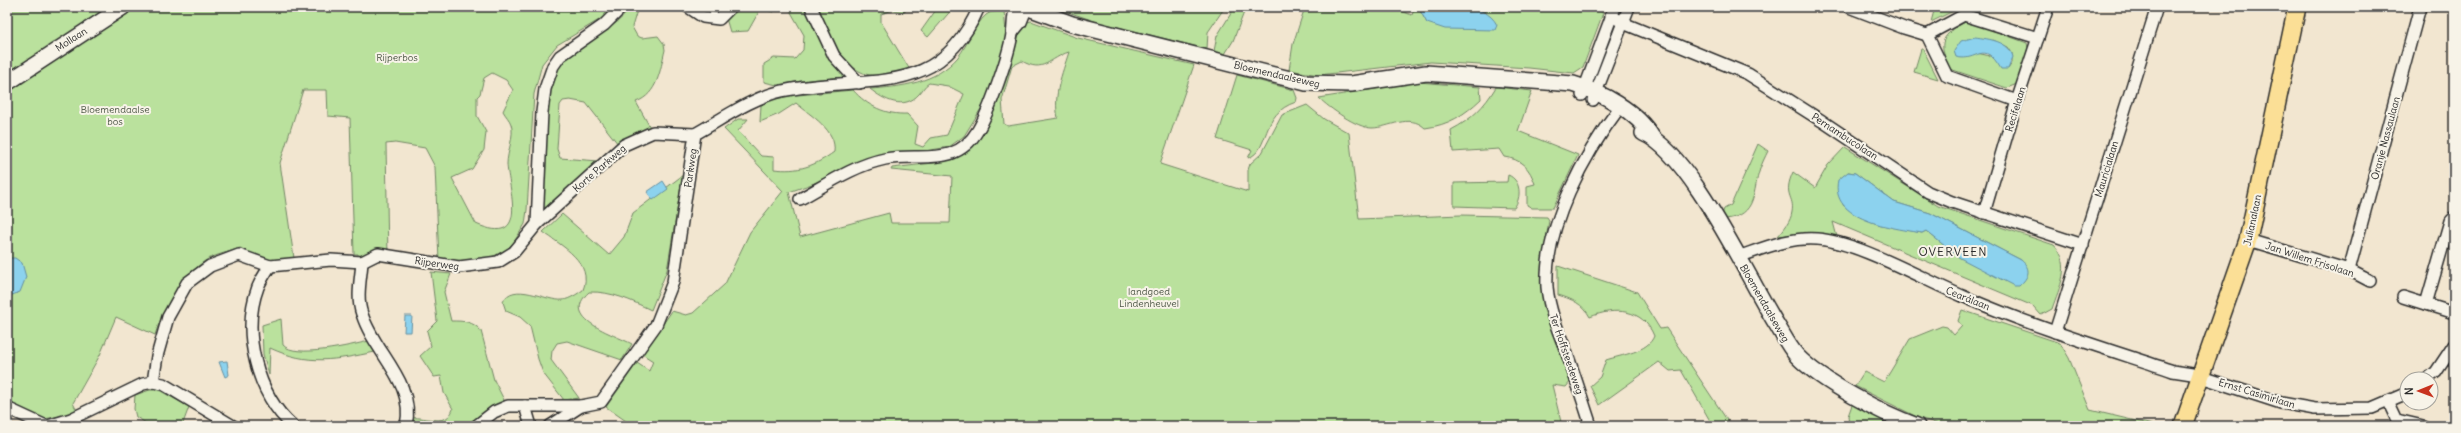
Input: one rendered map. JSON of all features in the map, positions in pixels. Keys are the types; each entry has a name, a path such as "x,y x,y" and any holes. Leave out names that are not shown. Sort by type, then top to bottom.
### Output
{"main road":[{"name":"Julianalaan","path":"2183,426 2248,240 2297,7"}],"street":[{"name":"Mollaan","path":"7,83 14,73 122,7"},
{"path":"537,224 542,112 545,89 552,66 560,56 604,25 622,7"},
{"path":"688,7 703,17 719,19 731,7"},
{"path":"811,7 834,56 859,83"},
{"name":"Parkweg","path":"550,426 581,406 601,402 656,325 673,282 695,134 756,101 780,91 807,86 859,83 906,77 937,63 963,38 979,7"},
{"name":"Bloemendaalseweg","path":"800,198 858,168 885,159 952,155 960,149 978,131 987,109 1012,33 1012,19 1016,7"},
{"name":"Bloemendaalseweg","path":"1012,33 1021,22 1026,7 1086,28 1306,83 1326,85 1351,84 1426,73 1558,84 1589,94 1646,127 1652,137 1678,162 1690,177 1773,318 1801,359 1826,380 1902,420 1917,426"},
{"path":"1589,94 1623,23 1629,7"},
{"path":"1849,7 1927,35 1964,15 2038,38"},
{"name":"Recifelaan","path":"1984,213 2017,100 2048,7"},
{"name":"Mauricialaan","path":"2055,332 2157,7"},
{"name":"Oranje Nassaulaan","path":"2349,270 2420,7"},
{"path":"1589,94 1613,11"},
{"name":"Pernambucolaan","path":"1613,11 1623,23 1748,74 1822,121 1928,192 1984,213 2083,244"},
{"path":"1927,35 1947,76 2017,100"},
{"name":"Ter Hoffsteedeweg","path":"1591,426 1553,315 1547,287 1549,258 1560,216 1583,162 1617,110"},
{"name":"Korte Parkweg","path":"537,224 624,145 653,132 695,134"},
{"path":"2426,304 2450,221 2454,217"},
{"name":"Rijperweg","path":"153,382 157,356 168,317 187,283 210,266 239,255 270,266 331,260 362,262 378,254 459,267 498,262 514,252 537,224"},
{"name":"Cearálaan","path":"1738,257 1783,241 1817,239 1842,244 1967,298 2055,332 2173,371 2200,376"},
{"name":"Jan Willem Frisolaan","path":"2248,240 2349,270 2370,281"},
{"path":"362,262 359,295 361,313 368,330 403,386 409,415 406,426"},
{"path":"270,266 258,287 253,309 251,331 254,352 265,389 283,418 293,426"},
{"path":"2403,297 2454,313"},
{"path":"2437,371 2454,345"},
{"name":"Ernst Casimirlaan","path":"2200,376 2281,403 2315,409 2372,408 2399,396"},
{"path":"7,408 47,426 71,419 143,384 153,382 163,384 233,426"},
{"path":"2388,401 2398,420 2423,426"},
{"path":"476,426 494,412 508,406 581,406"},
{"path":"525,406 531,426"}],"green space":[{"name":"Bloemendaalse bos","path":"7,7 615,7 604,17 557,45 542,64 534,94 525,224 514,242 507,249 494,256 478,260 439,261 435,167 425,148 395,143 386,144 388,258 358,256 358,254 354,254 350,118 328,116 327,90 303,90 280,163 294,258 273,263 240,248 208,259 191,273 176,292 163,314 155,335 116,317 100,355 73,403 77,411 67,415 38,420 7,405","holes":["492,73 506,80 513,90 503,111 512,128 507,164 512,200 512,212 510,222 504,228 493,229 476,224 452,178 472,169 484,150 486,132 477,116 477,97 480,94 484,78"]},
{"path":"631,7 638,7 632,27 637,36 642,38 658,36 664,44 665,50 654,87 643,98 636,102 651,129 618,144 586,103 570,100 563,101 560,105 557,149 560,158 599,161 540,215 544,131 551,85 557,68 565,56 609,28"},
{"path":"730,7 774,7 773,12 761,8 748,31 730,32 725,15"},
{"path":"788,7 808,7 848,77 808,80 777,85 764,82 764,64 774,58 795,59 803,50 804,35"},
{"path":"818,7 905,7 905,12 893,10 881,14 881,22 910,70 883,76 870,75 858,71 840,54"},
{"path":"938,7 954,7 928,37 921,31"},
{"path":"1054,7 1225,7 1208,32 1207,49 1097,22"},
{"path":"1235,7 1246,7 1233,41 1225,54 1214,51 1217,36"},
{"path":"1305,7 1390,7 1412,15 1415,7 1418,7 1427,23 1486,12 1474,7 1592,7 1603,13 1583,67 1574,73 1529,68 1431,62 1319,75 1289,70 1293,44"},
{"path":"1935,7 1961,7 1931,22"},
{"name":"landgoed Lindenheuvel","path":"1004,11 1007,44 987,99 964,136 949,147 889,157 789,192 800,237 889,213 891,223 950,223 952,176 891,170 892,168 933,163 961,155 1014,41 1024,23 1031,21 1078,38 1194,65 1160,164 1248,192 1248,170 1250,164 1262,153 1282,115 1307,105 1324,119 1349,133 1359,219 1461,215 1547,217 1549,220 1543,279 1545,302 1549,323 1571,381 1566,387 1552,385 1562,426 624,426 626,421 606,407 637,363 649,371 653,361 642,354 672,311 686,315 693,313 725,284 750,232 783,191 724,129 738,119 748,119 738,131 761,156 774,157 774,169 791,170 806,167 820,161 834,152 834,144 827,130 822,124 796,103 779,114 760,122 761,105 776,97 853,90 864,101 877,108 892,113 907,114 918,126 915,144 923,147 931,138 947,135 964,94 948,86 929,83 913,99 901,103 881,97 870,89 906,85 929,78 939,73 958,57 978,24 991,12","holes":["1069,52 1057,93 1058,118 1008,126 1004,124 1002,100 1012,66 1022,61 1036,66 1046,64"]},
{"path":"1967,21 2027,43 2028,48 2017,84 2007,88 1950,69 1944,52 1944,40 1947,35","holes":["1993,40 2008,47 2012,53 2012,63 2008,69 1994,57 1977,53"]},
{"path":"1921,49 1923,49 1938,79 1914,72"},
{"path":"1237,75 1294,90 1297,98 1296,102 1284,108 1276,115 1260,148 1255,154 1248,158 1252,150 1217,139"},
{"path":"1418,82 1480,87 1481,99 1456,118 1434,127 1425,128 1419,124 1406,121 1372,128 1359,125 1351,121 1329,107 1319,98"},
{"path":"1496,87 1532,91 1518,131 1578,155 1553,208 1532,208 1527,205 1527,186 1535,184 1533,178 1524,165 1510,158 1504,157 1499,149 1453,152 1451,130 1477,112 1487,101"},
{"path":"1758,144 1768,151 1760,169 1752,201 1744,213 1736,217 1726,219 1722,214 1724,209 1731,205"},
{"path":"1845,147 1938,206 2054,245 2060,253 2064,268 2061,284 2052,309 2041,315 2033,306 1833,222 1837,237 1810,233 1778,236 1787,225 1791,215 1792,202 1789,186 1793,172 1815,188 1828,165","holes":["1848,172 1855,173 1894,202 1930,213 2021,260 1960,258 1926,231 1922,233 1877,224 1854,214 1843,205"]},
{"path":"683,175 667,270 651,310 629,300 613,295 589,292 581,302 581,310 585,318 592,324 632,344 622,360 567,341 557,343 552,351 551,360 579,398 564,400 543,373 530,326 520,317 506,311 503,302 508,296 514,293 522,292 556,300 563,300 583,290 585,280 584,272 580,263 567,249 543,232 562,214 609,255 624,237 633,213"},
{"path":"1508,175 1516,181 1519,189 1517,204 1514,208 1454,206 1454,183 1507,182"},
{"path":"1558,266 1637,292 1660,329 1666,328 1731,426 1713,426 1681,370 1670,371 1659,362 1599,405 1590,386 1600,377 1606,360 1633,352 1646,346 1654,336 1643,320 1635,315 1618,311 1590,317 1580,305 1568,298 1558,295"},
{"path":"431,272 451,274 444,292 451,321 471,323 481,331 494,380 505,402 497,404 469,426 411,426 412,418 441,420 450,415 453,409 444,393 441,376 434,377 420,356 431,346 427,331 437,321"},
{"path":"1962,310 2060,343 2069,358 2090,410 2157,426 1945,426 1919,418 1855,386 1864,372 1884,382 1910,339 1942,326 1947,327 1954,335 1962,326 1958,321"},
{"path":"281,319 283,345 289,349 299,351 324,350 369,341 375,352 322,360 284,354 270,348 269,375 263,354 262,325"},
{"path":"150,390 159,390 189,407 182,426 151,426 136,417 134,409 135,395"},
{"path":"1853,402 1896,426 1849,426 1848,416"}],"water":[{"path":"1450,6 1473,8 1491,17 1497,25 1495,30 1445,29 1427,23 1418,7"},
{"path":"1975,37 1998,42 2007,47 2013,57 2008,69 2001,69 1995,60 1985,53 1964,58 1956,57 1954,51 1961,41"},
{"path":"1848,172 1855,173 1894,202 1930,213 2021,260 2027,267 2027,276 2019,286 2014,286 1960,258 1926,231 1922,233 1881,225 1866,220 1853,213 1843,205 1838,194 1838,180"},
{"path":"663,181 668,189 653,200 647,192"},
{"path":"7,258 15,258 22,263 26,277 20,292 7,297"},
{"path":"405,316 412,316 411,332 404,332"},
{"path":"227,361 229,375 225,377 219,362"}],"district":[{"name":"OVERVEEN","path":"1953,252"}],"park label":[{"name":"Rijperbos","path":"397,57"}]}
